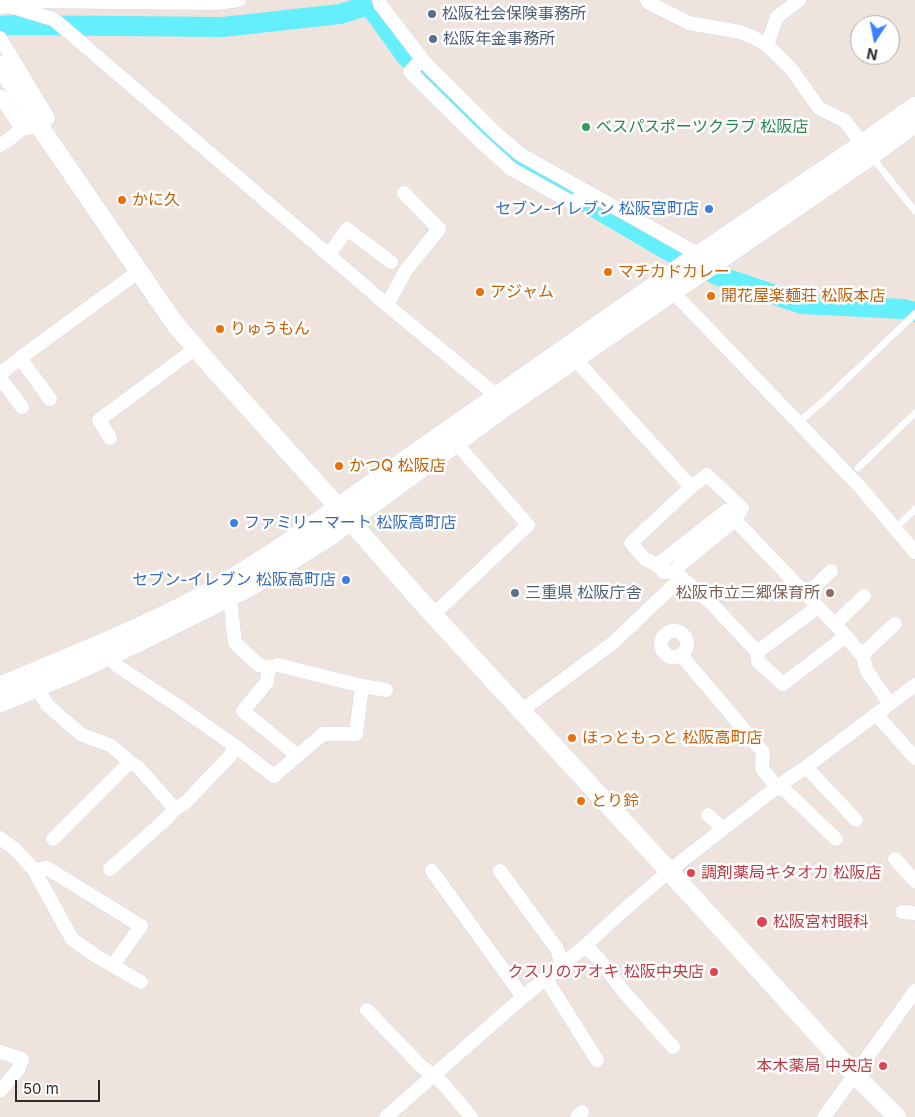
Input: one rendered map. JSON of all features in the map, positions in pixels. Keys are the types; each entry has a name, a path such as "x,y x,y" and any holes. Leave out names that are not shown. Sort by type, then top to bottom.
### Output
{"street":[{"path":"5,7 29,1 218,3 239,0"},
{"path":"379,0 380,4 422,60 454,94 520,154 584,191 699,264"},
{"path":"647,0 649,3 689,23 740,32 768,45 792,70 819,108 844,122 866,150"},
{"path":"768,45 777,17 799,0"},
{"path":"5,7 53,20 62,26 387,305 497,396"},
{"path":"0,38 48,118 0,145"},
{"path":"422,60 410,72 511,168 574,204 584,191"},
{"path":"0,65 31,128 175,324 433,615 670,871 854,1074 896,1117"},
{"path":"444,106 454,94"},
{"path":"0,96 18,123 31,128"},
{"path":"866,150 915,106"},
{"path":"0,686 165,614 206,593 294,539 344,513 497,396 699,264 866,150 915,123"},
{"path":"485,144 494,132"},
{"path":"533,180 541,166"},
{"path":"387,305 406,270 439,229 404,193"},
{"path":"329,255 347,229 391,262"},
{"path":"0,703 112,655 250,587 332,535 344,513 367,508 501,410 673,292 699,264"},
{"path":"0,374 138,272"},
{"path":"673,292 860,487 915,552"},
{"path":"110,438 99,420 196,348"},
{"path":"20,358 50,399"},
{"path":"575,359 691,487"},
{"path":"0,378 22,407"},
{"path":"433,615 528,525 456,443"},
{"path":"522,711 614,642 678,575 681,564 735,520 742,508 707,475 691,487 631,543 645,559 657,565 664,572 678,575 713,605 757,652 758,661 783,684 846,636"},
{"path":"657,565 726,511 836,624 863,657 867,671 890,704"},
{"path":"807,594 831,571"},
{"path":"836,624 864,596"},
{"path":"230,597 235,643 259,665 269,668 278,664 362,686 386,690"},
{"path":"757,652 818,607"},
{"path":"863,657 868,649 895,624"},
{"path":"112,655 116,665 235,746 274,776 324,734 356,734 362,686"},
{"path":"681,656 763,752 762,769 777,787 787,792 836,839"},
{"path":"269,668 267,682 243,711 298,756"},
{"path":"386,1117 670,871 777,787 915,685"},
{"path":"37,688 47,705 82,735 110,744 139,768 175,809"},
{"path":"876,714 915,758"},
{"path":"110,869 175,809 185,803 224,763 235,746"},
{"path":"53,838 130,762"},
{"path":"806,767 856,820"},
{"path":"708,815 723,829"},
{"path":"0,838 16,850 34,870 72,939 96,956 141,982"},
{"path":"895,859 915,881"},
{"path":"34,870 47,868 141,926 116,961"},
{"path":"432,871 523,998"},
{"path":"500,871 557,949 562,965"},
{"path":"585,946 598,958 624,992 672,1047"},
{"path":"546,979 597,1060"},
{"path":"824,1117 915,991"},
{"path":"367,1010 422,1067 446,1086 471,1117"},
{"path":"0,1052 22,1059 18,1070 0,1091"}],"lane":[{"path":"866,150 915,211"},
{"path":"798,423 913,316"},
{"path":"858,468 915,413"},
{"path":"902,522 915,509"}],"waterway":[{"path":"364,0 405,55 471,124 516,161 665,249 719,276 802,304 903,309 915,312"},
{"path":"0,26 223,27 340,14 369,5"}],"place":[{"name":"松阪社会保険事務所","path":"432,14"},
{"name":"松阪年金事務所","path":"433,39"},
{"name":"ベスパスポーツクラブ 松阪店","path":"586,127"},
{"name":"かに久","path":"122,200"},
{"name":"セブン-イレブン 松阪宮町店","path":"709,209"},
{"name":"マチカドカレー","path":"608,272"},
{"name":"アジャム","path":"480,292"},
{"name":"開花屋楽麺荘 松阪本店","path":"711,296"},
{"name":"りゅうもん","path":"220,329"},
{"name":"かつQ 松阪店","path":"339,466"},
{"name":"ファミリーマート 松阪高町店","path":"234,523"},
{"name":"セブン-イレブン 松阪高町店","path":"346,580"},
{"name":"三重県 松阪庁舎","path":"515,593"},
{"name":"松阪市立三郷保育所","path":"830,593"},
{"name":"ほっともっと 松阪高町店","path":"572,738"},
{"name":"とり鈴","path":"581,801"},
{"name":"調剤薬局キタオカ 松阪店","path":"691,873"},
{"name":"松阪宮村眼科","path":"762,922"},
{"name":"クスリのアオキ 松阪中央店","path":"714,972"},
{"name":"本木薬局 中央店","path":"883,1066"}]}
